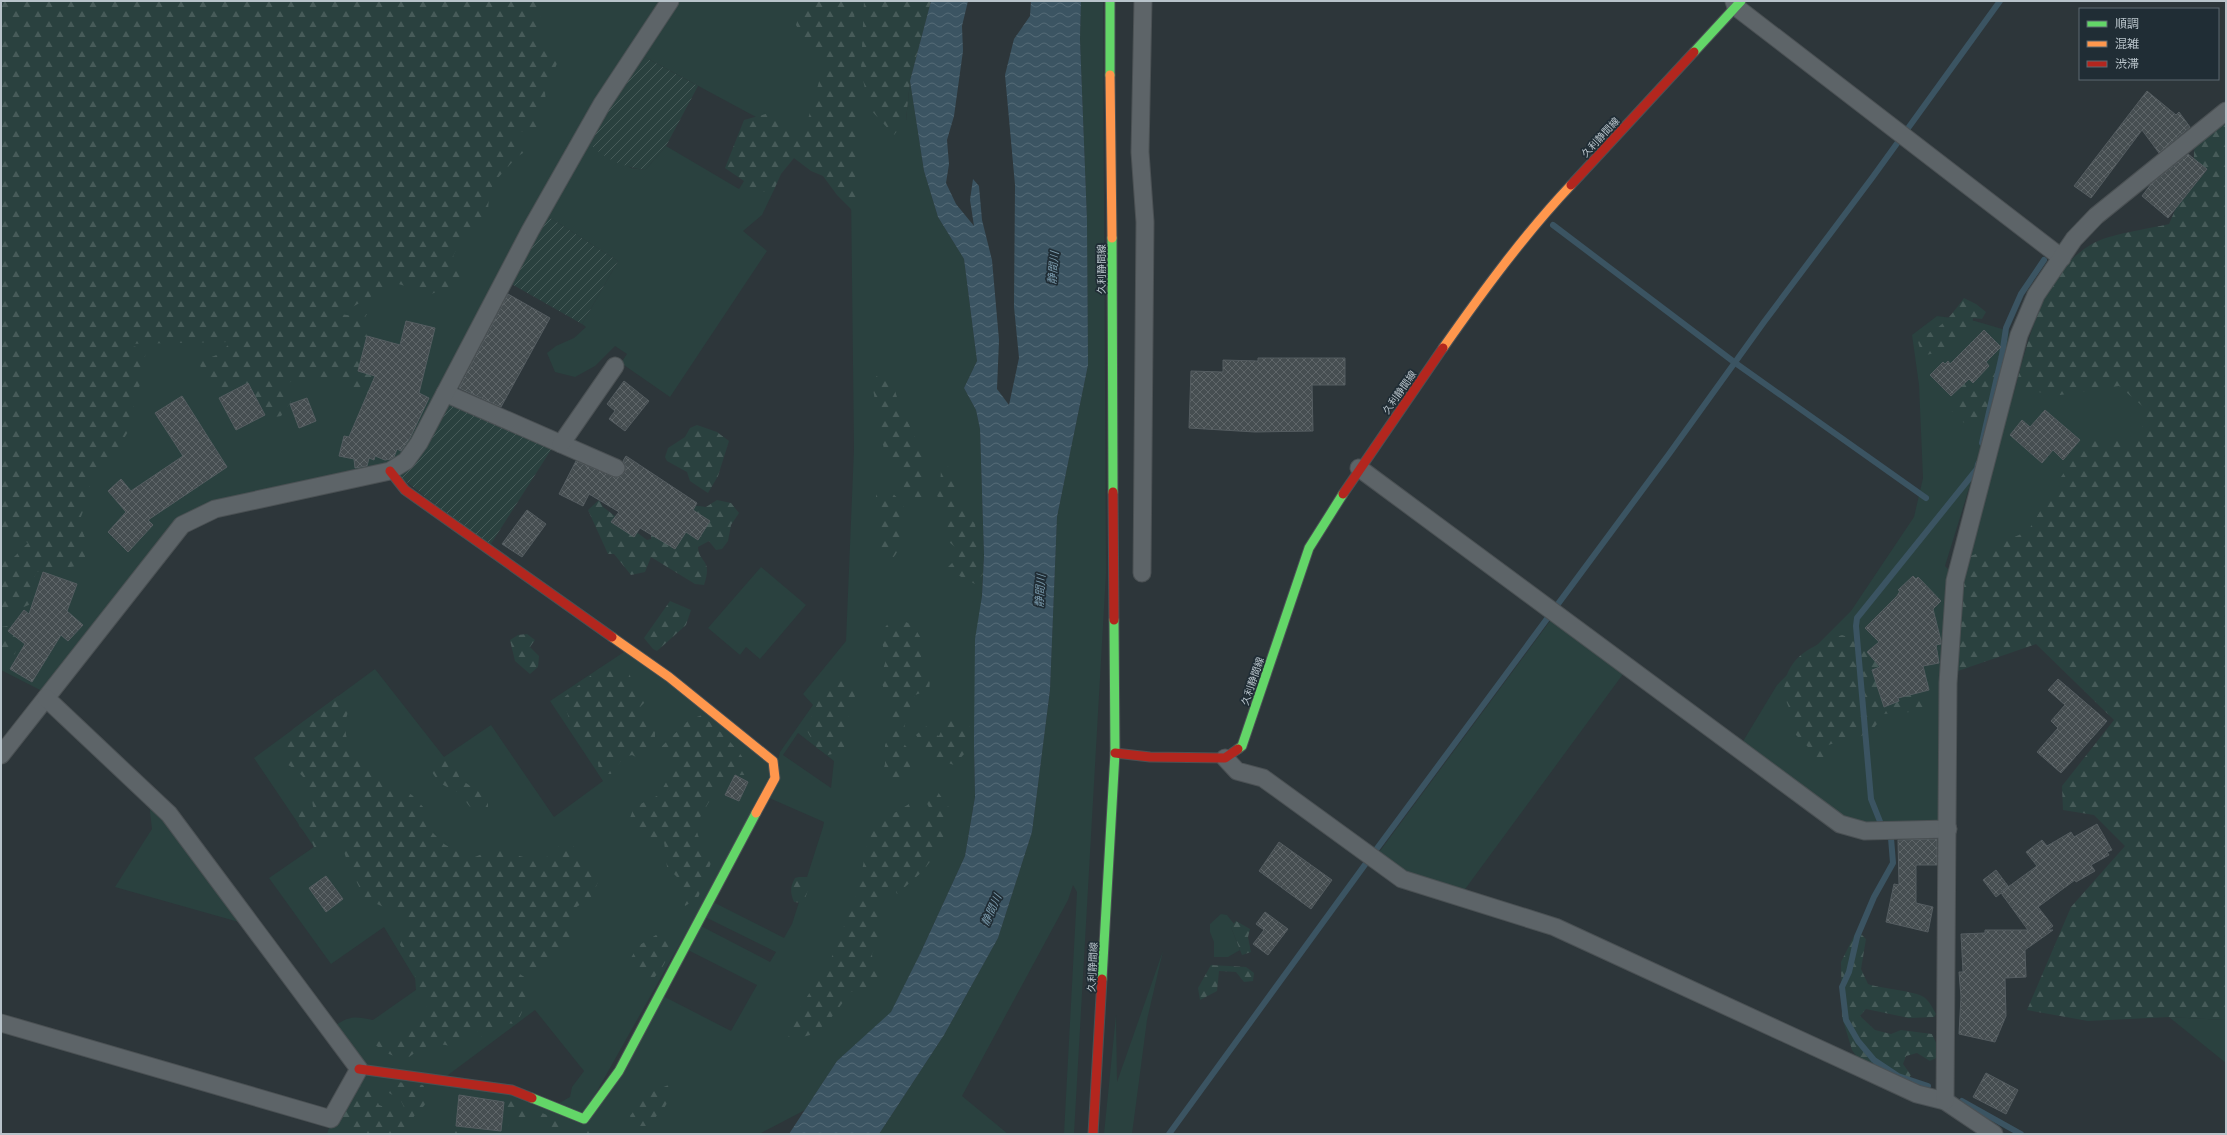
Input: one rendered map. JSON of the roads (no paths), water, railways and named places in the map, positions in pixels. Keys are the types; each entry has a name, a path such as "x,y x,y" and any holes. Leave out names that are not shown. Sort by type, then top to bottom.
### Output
{"main road":[{"name":"久利静間線","path":"1093,1134 1115,753 1110,1"},
{"name":"久利静間線","path":"1225,758 1242,746 1309,548 1359,468 1472,306 1552,204 1737,3"},
{"path":"359,1069 512,1090 584,1119 620,1071 775,778 773,761 674,681 405,490 390,471"},
{"path":"1115,753 1150,757 1225,758"}],"street":[{"path":"1,755 182,525 215,509 390,471 406,461 419,443 530,231 602,104 670,1"},
{"path":"1142,573 1145,237 1140,152 1143,1"},
{"path":"1737,3 1902,136 2062,258"},
{"path":"1945,1101 1948,683 1955,580 2019,335 2036,295 2074,238 2096,216 2226,111"},
{"path":"561,444 615,366"},
{"path":"445,394 616,468"},
{"path":"1359,468 1840,824 1865,831 1948,829"},
{"path":"1,1023 331,1119 359,1069 169,814 46,698"},
{"path":"1225,758 1237,771 1263,778 1402,879 1555,927 1917,1094 1945,1101 1994,1134"}],"water":[{"name":"静間川","path":"931,1 968,1 962,26 963,51 954,116 947,140 949,164 946,183 956,204 974,226 970,200 973,179 979,186 982,220 992,260 999,340 997,389 1009,405 1019,358 1014,307 1015,185 1005,75 1014,39 1030,16 1031,1 1081,1 1080,39 1087,220 1088,365 1057,517 1050,690 1032,832 998,938 944,1035 879,1134 789,1134 837,1061 891,1012 920,954 965,856 975,797 975,639 982,596 984,555 980,429 976,410 964,388 977,361 964,259 938,217 924,171 910,81"}],"waterway":[{"path":"1169,1134 1364,866 1669,454 1764,322 1872,178 2000,1"},
{"path":"1553,225 1734,362 1926,498"},
{"path":"1982,443 2002,355 2006,328 2021,294 2044,260"},
{"path":"1881,824 1871,799 1856,626 1857,618 1977,469 1978,464"},
{"path":"1891,838 1893,863 1874,897 1857,937 1849,972 1842,987 1846,1020 1858,1041 1874,1060 1898,1076 1928,1086"},
{"path":"1962,1101 2021,1134"}]}
